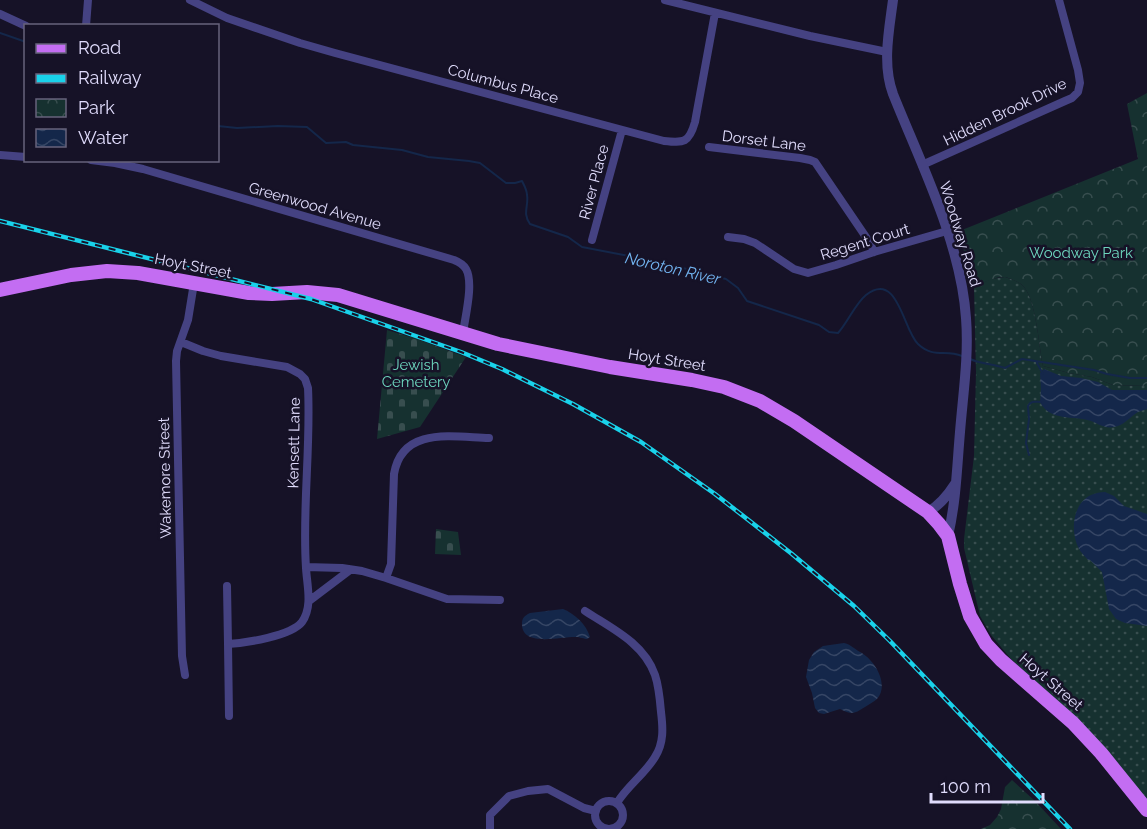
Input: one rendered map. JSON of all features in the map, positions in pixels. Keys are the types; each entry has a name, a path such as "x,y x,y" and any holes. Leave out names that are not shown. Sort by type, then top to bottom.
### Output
{"main road":[{"name":"Hoyt Street","path":"0,290 101,271 138,273 260,294 307,292 338,295 498,344 622,370 704,382 732,389 777,411 928,512 948,536 968,611 986,644 1084,734 1147,810"}],"street":[{"path":"86,24 88,0"},
{"name":"Columbus Place","path":"190,0 227,18 300,43 664,141 680,142 690,137 695,122 715,14"},
{"path":"665,0 715,14 887,52"},
{"name":"Woodway Road","path":"893,0 887,52 891,89 947,231 965,306 967,353 953,515 948,536"},
{"name":"Hidden Brook Drive","path":"922,165 1072,98 1078,92 1080,83 1078,70 1059,0"},
{"path":"0,14 24,25"},
{"name":"River Place","path":"592,240 622,130"},
{"name":"Dorset Lane","path":"709,147 800,158 815,162 874,252"},
{"path":"0,155 24,156"},
{"name":"Greenwood Avenue","path":"107,162 143,169 458,262 465,267 469,279 463,333"},
{"name":"Regent Court","path":"728,237 755,243 794,269 808,273 947,231"},
{"name":"Wakemore Street","path":"185,675 182,656 176,371 177,351 188,320 194,283"},
{"name":"Kensett Lane","path":"181,342 221,356 287,367 305,380 308,388 306,567 309,601"},
{"path":"387,578 392,564 394,474 402,454 413,443 429,438 489,438"},
{"path":"928,512 936,508 955,483"},
{"path":"306,567 350,570 387,578 447,599 500,600"},
{"path":"228,644 283,634 294,629 304,618 309,601 350,570"},
{"path":"227,586 229,716"},
{"path":"585,611 640,649 655,675 659,694 662,735 659,749 650,765 617,803"},
{"path":"490,829 490,815 508,796 528,791 548,789 585,808 596,811"},
{"path":"604,802 617,803 622,810 623,818 617,826 608,829 597,821 596,811 604,802"}],"green space":[{"name":"Woodway Park","path":"1147,93 1147,386 1113,385 1092,377 1043,366 1034,311 1027,291 1021,284 1005,277 974,287 969,264 957,232 1138,159 1127,104"},
{"path":"1005,277 1022,285 1031,300 1043,366 1092,377 1113,385 1147,386 1147,800 1086,728 1011,659 991,635 980,616 964,548 974,456 976,372 974,287 991,279"},
{"name":"Jewish Cemetery","path":"387,330 466,357 420,427 377,439"},
{"path":"436,529 458,532 461,555 435,554"},
{"path":"1012,780 1061,829 981,829 990,825 997,817 1001,809 1005,787"}],"water":[{"path":"1044,369 1061,376 1098,382 1112,390 1147,390 1147,409 1138,412 1120,425 1111,427 1050,413 1040,402 1040,373"},
{"path":"1105,492 1114,496 1124,506 1147,514 1147,626 1125,623 1116,619 1109,609 1102,572 1088,560 1076,542 1074,519 1080,505 1091,495"},
{"path":"563,609 580,620 590,637 587,639 577,637 544,639 528,636 524,631 522,620 528,614"},
{"path":"844,643 865,655 875,666 881,679 881,693 876,700 855,712 850,713 840,709 824,714 819,713 815,708 806,677 809,660 814,652 823,646"}],"waterway":[{"name":"Noroton River","path":"0,33 24,41"},
{"name":"Noroton River","path":"219,126 307,127 326,143 346,142 353,145 402,150 428,157 480,163 506,183 522,181 527,193 526,213 530,224 568,237 582,247 655,261 726,279 738,288 747,301 819,325 829,332 838,333 866,295 877,289 886,290 893,296 918,344 934,353 962,356"},
{"name":"Noroton River","path":"970,359 1005,368 1022,359 1130,378 1147,378"},
{"path":"1037,363 1043,374"},
{"path":"1029,455 1026,443 1028,406 1032,402 1041,402"}],"railway":[{"path":"0,221 311,299 461,352 502,369 573,404 641,442 715,494 854,606 1070,829"}]}
